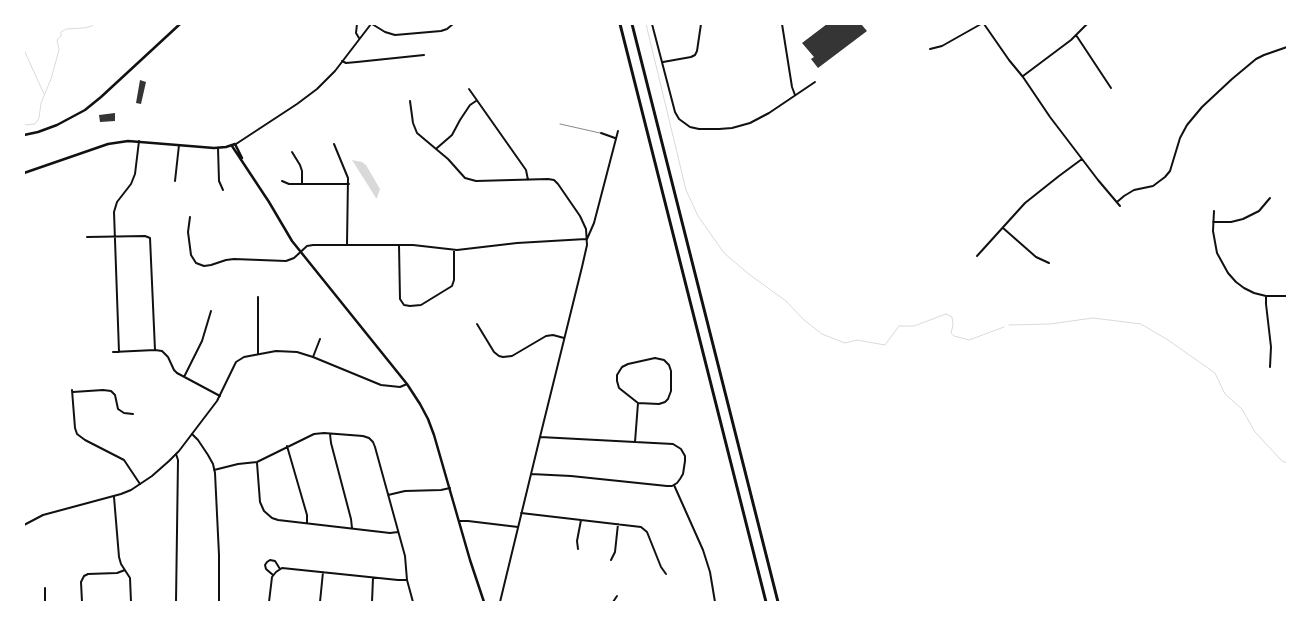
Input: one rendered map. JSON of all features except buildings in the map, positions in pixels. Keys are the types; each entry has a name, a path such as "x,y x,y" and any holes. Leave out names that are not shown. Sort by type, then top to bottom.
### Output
{"highway":[{"path":"620,24 766,602"},
{"path":"632,24 778,602"}],"main road":[{"path":"24,135 57,125 88,108 180,24"},
{"path":"24,171 123,141 218,148 234,145 290,239 418,400 430,423 484,602"}],"street":[{"path":"357,24 356,33 359,38"},
{"path":"234,145 313,93 330,76 372,24 385,32 397,35 443,30 453,24"},
{"path":"652,24 675,110 678,118 686,125 709,130 746,124 760,118 815,82"},
{"path":"662,62 696,54 701,24"},
{"path":"782,24 792,89 795,96"},
{"path":"930,49 942,46 982,24 1022,76 1050,117 1120,206"},
{"path":"1022,76 1071,40 1087,24"},
{"path":"1076,35 1111,88"},
{"path":"1116,202 1134,190 1153,186 1165,177 1170,171 1180,138 1187,125 1211,98 1256,59 1287,47"},
{"path":"342,61 346,63 424,54"},
{"path":"468,89 526,170 528,180"},
{"path":"436,149 451,137 470,105 476,100"},
{"path":"410,102 413,123 417,133 450,161 463,177 478,181 550,179 557,183 582,218 585,226 586,249 500,602"},
{"path":"587,239 595,219 618,131"},
{"path":"601,133 616,138"},
{"path":"119,352 115,208 117,202 131,184 135,174 139,141"},
{"path":"334,144 346,171 349,184 348,245"},
{"path":"175,182 179,145"},
{"path":"218,148 219,181 223,190"},
{"path":"292,152 302,171 302,184"},
{"path":"977,256 1025,203 1082,159"},
{"path":"282,181 289,184 349,184"},
{"path":"1213,222 1243,220 1259,211 1270,198"},
{"path":"1214,211 1213,231 1217,253 1228,273 1236,282 1254,293 1266,296 1287,296"},
{"path":"190,217 188,232 190,253 193,260 199,265 208,266 234,259 286,261 292,259 311,245 399,245 454,250 517,243 587,239"},
{"path":"1003,228 1036,257 1049,263"},
{"path":"87,237 149,237 155,350"},
{"path":"399,245 400,299 404,305 412,306 421,305 452,286 454,280 454,250"},
{"path":"1266,296 1271,347 1270,367"},
{"path":"258,297 258,354"},
{"path":"184,377 202,341 211,311"},
{"path":"477,324 494,352 505,358 512,356 546,336 553,335 564,338"},
{"path":"313,357 320,339"},
{"path":"113,352 155,350 166,354 176,371 220,396"},
{"path":"24,525 46,514 127,492 159,470 176,454 192,434 220,396 238,360 244,357 285,351 297,352 381,385 398,387 407,384"},
{"path":"655,358 664,360 669,365 671,371 671,391 668,399 656,405 638,403 618,386 616,377 619,371 628,364 655,358"},
{"path":"133,414 124,413 118,409 115,394 111,391 72,391 77,434 85,440 122,458 129,465 140,484"},
{"path":"635,442 638,403"},
{"path":"192,434 208,455 214,470 219,602"},
{"path":"214,470 256,462 314,434 363,436 369,438 375,447 406,559 407,580 413,602"},
{"path":"330,434 352,519 352,528"},
{"path":"531,474 664,486 674,485 680,479 683,472 685,457 682,450 671,444 540,437"},
{"path":"287,446 307,515 307,523"},
{"path":"176,454 178,460 176,602"},
{"path":"256,462 259,500 264,511 270,517 392,533 398,532"},
{"path":"674,485 704,550 715,602"},
{"path":"388,494 405,490 441,490 450,488"},
{"path":"114,497 120,562 130,580 131,602"},
{"path":"521,513 639,526 645,529 648,534 661,567 666,574"},
{"path":"578,549 577,541 581,520"},
{"path":"459,522 468,521 518,527"},
{"path":"611,560 615,552 618,524"},
{"path":"273,575 266,569 265,565 267,562 270,560 275,561 280,569"},
{"path":"269,602 273,575 280,569 287,568 407,580"},
{"path":"82,602 81,582 84,576 88,574 117,573 125,570"},
{"path":"320,602 323,572"},
{"path":"372,602 373,578"},
{"path":"45,588 46,602"},
{"path":"613,602 617,596"}],"lane":[{"path":"560,124 601,133"}],"shaded area":[{"path":"352,160 366,165 380,189 377,198 376,198"}],"waterway":[{"path":"24,125 35,124 39,118 41,103 51,79 59,50 57,40 61,36 61,32 66,29 84,28 94,24"},
{"path":"646,24 686,190 698,216 724,253 786,301 804,320 822,334 845,343 857,340 885,345 899,326 914,326 946,314 952,317 951,333 954,336 969,340 1004,327"},
{"path":"24,50 44,94"},
{"path":"1009,325 1050,324 1093,318 1141,324 1168,340 1215,373 1225,394 1242,409 1255,432 1282,461 1287,463"}]}
